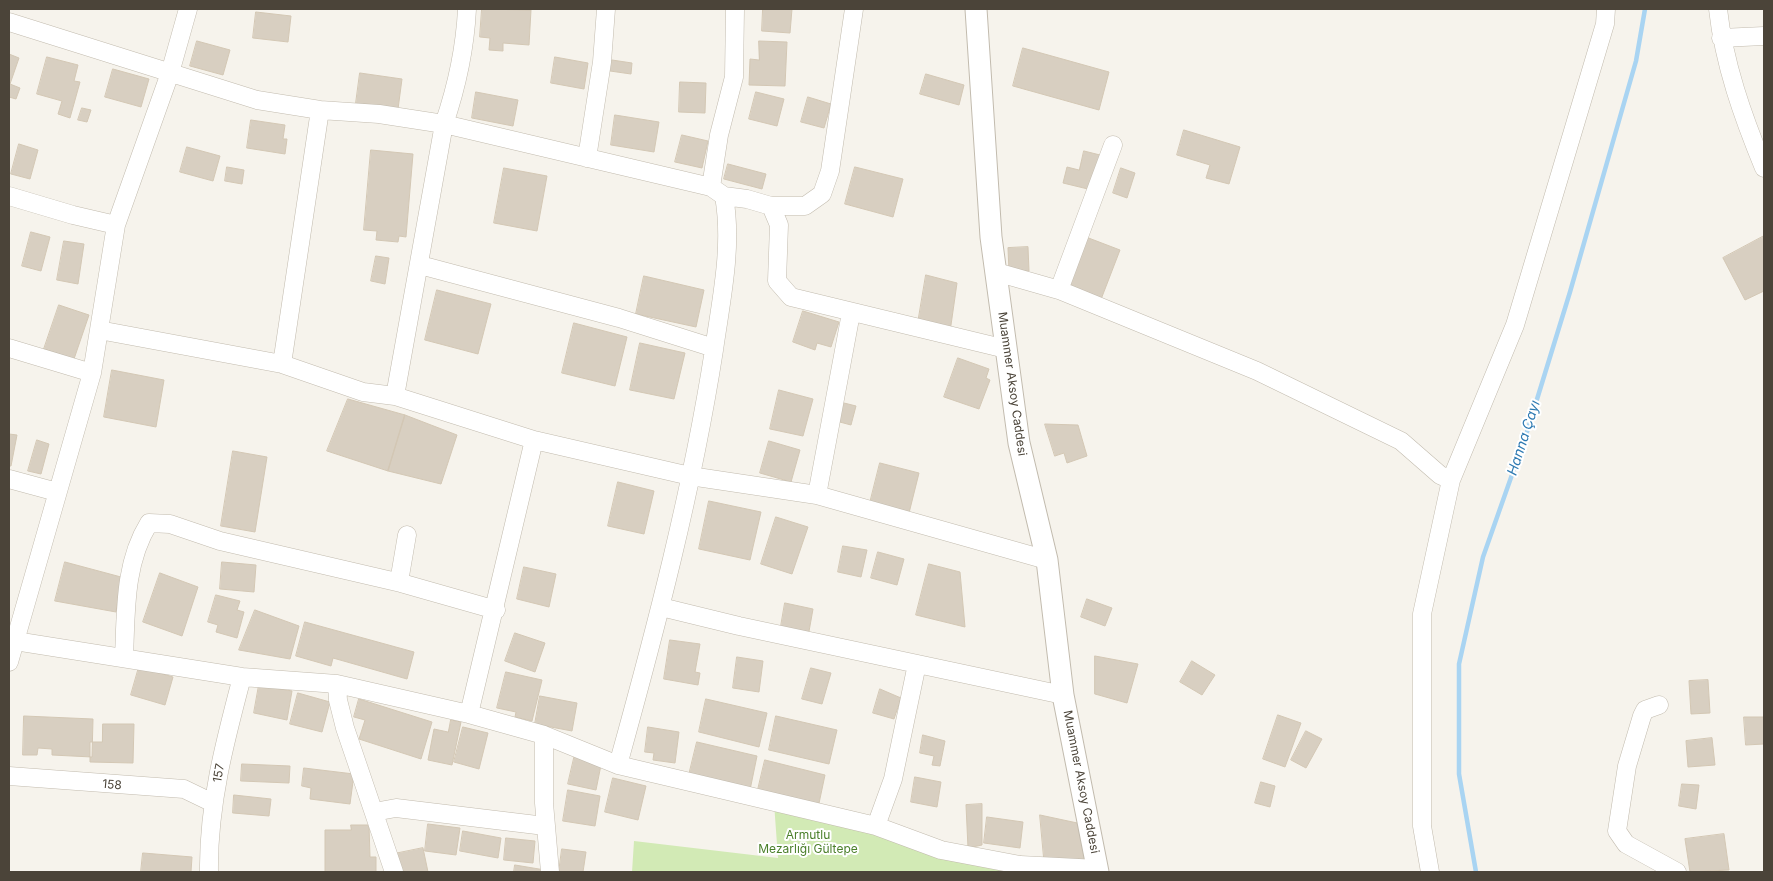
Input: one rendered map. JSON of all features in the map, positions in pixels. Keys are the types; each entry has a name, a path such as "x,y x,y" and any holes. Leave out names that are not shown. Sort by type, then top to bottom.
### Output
{"street":[{"path":"9,662 57,492 64,477 92,373 116,225 170,73 188,9"},
{"path":"395,396 444,124 457,85 466,39 467,9"},
{"path":"587,158 602,62 606,9"},
{"path":"618,765 661,607 702,422 721,306 726,252 726,211 718,191 719,135 734,77 735,9"},
{"path":"9,22 257,100 320,110 379,114 444,124 587,158 771,206 805,206 822,194 830,171 854,9"},
{"name":"Muammer Aksoy Caddesi","path":"976,9 991,237 1019,443 1047,560 1064,695 1098,870"},
{"path":"1430,872 1422,826 1422,614 1451,480 1515,325 1605,24 1606,9"},
{"path":"1718,9 1721,38 1748,128 1764,168"},
{"path":"1721,38 1764,36"},
{"path":"282,364 320,110"},
{"path":"1059,290 1113,145"},
{"path":"9,196 73,215 116,225"},
{"path":"771,206 779,225 777,281 791,297 1006,349"},
{"path":"420,265 619,318 714,348"},
{"path":"996,272 1059,290 1257,371 1401,440 1440,475 1451,480"},
{"path":"816,495 851,313"},
{"path":"99,330 282,364 363,392 395,396 534,440 690,476 816,495 1047,560"},
{"path":"9,348 92,373"},
{"path":"469,714 496,610 534,440"},
{"path":"9,479 57,492"},
{"path":"124,658 127,593 138,542 149,523 170,524 220,541 401,583 496,610"},
{"path":"401,583 400,576 407,535"},
{"path":"661,607 1064,695"},
{"path":"15,640 242,677 337,684 469,714 544,735 618,765 876,826 941,850 1020,864 1098,870"},
{"path":"876,826 892,779 917,664"},
{"name":"157","path":"208,872 213,803 224,744 242,677"},
{"path":"337,684 338,700 344,728 394,872"},
{"path":"1659,705 1645,710 1642,716 1626,766 1617,831 1626,844 1677,872"},
{"path":"544,735 545,826 550,872"},
{"name":"158","path":"9,776 184,789 213,803"},
{"path":"374,812 396,808 545,826"}],"green space":[{"name":"Armutlu Mezarlığı Gültepe","path":"774,803 941,850 1098,872 632,872 634,841 778,858"}],"building":[{"path":"482,9 531,10 529,45 503,43 503,51 489,50 490,38 480,37"},
{"path":"763,9 792,9 790,33 762,31"},
{"path":"256,12 291,16 288,42 253,38"},
{"path":"197,41 230,50 223,75 190,66"},
{"path":"759,41 787,42 785,86 749,85 750,59 759,60"},
{"path":"1023,48 1109,72 1099,110 1013,86"},
{"path":"9,54 19,58 10,84 20,88 16,99 9,97"},
{"path":"47,57 78,65 74,81 80,82 70,118 58,114 62,101 37,94"},
{"path":"555,57 588,63 584,89 551,83"},
{"path":"612,60 632,63 631,74 610,71"},
{"path":"113,69 149,79 141,107 105,97"},
{"path":"360,73 402,79 398,109 356,103"},
{"path":"926,74 964,85 959,105 920,94"},
{"path":"680,82 706,83 705,113 679,112"},
{"path":"476,92 518,100 513,126 472,118"},
{"path":"756,92 784,99 777,126 749,119"},
{"path":"808,97 831,104 824,128 801,122"},
{"path":"82,108 91,110 87,122 78,120"},
{"path":"615,115 659,122 654,152 611,145"},
{"path":"251,120 285,125 283,139 287,139 285,154 247,148"},
{"path":"1184,130 1240,147 1229,184 1206,178 1210,165 1177,155"},
{"path":"682,135 708,141 702,168 675,162"},
{"path":"19,144 38,150 30,179 11,174"},
{"path":"187,147 220,156 213,181 180,172"},
{"path":"371,150 413,154 406,237 399,236 398,242 376,240 377,231 364,230"},
{"path":"1084,151 1100,155 1092,190 1063,183 1067,167 1079,170"},
{"path":"728,164 766,174 762,189 724,179"},
{"path":"227,167 244,170 242,184 225,181"},
{"path":"855,167 903,179 893,217 845,204"},
{"path":"504,168 547,176 537,231 494,223"},
{"path":"1121,168 1135,173 1127,198 1113,193"},
{"path":"31,232 50,237 41,271 22,266"},
{"path":"1764,236 1764,291 1745,300 1723,258"},
{"path":"1086,237 1120,250 1100,302 1076,294 1070,283"},
{"path":"64,241 84,244 78,284 57,280"},
{"path":"1028,247 1029,271 1009,272 1008,248"},
{"path":"376,256 389,258 385,284 371,281"},
{"path":"926,275 957,283 950,332 918,323"},
{"path":"644,276 704,290 696,327 636,314"},
{"path":"437,290 491,304 478,354 425,340"},
{"path":"59,305 89,315 74,359 44,349"},
{"path":"803,311 839,322 831,347 817,343 815,350 793,342"},
{"path":"574,323 627,337 615,386 562,373"},
{"path":"640,343 685,353 674,399 630,390"},
{"path":"958,358 989,369 986,378 990,380 979,409 944,397"},
{"path":"112,370 164,380 156,427 104,417"},
{"path":"779,390 813,399 803,436 770,429"},
{"path":"348,399 405,415 388,471 327,451"},
{"path":"840,402 856,406 851,425 836,421"},
{"path":"405,415 457,435 441,484 388,471"},
{"path":"1045,424 1078,425 1087,456 1067,463 1064,453 1055,456"},
{"path":"9,434 17,435 11,466 9,466"},
{"path":"37,440 49,444 41,474 28,471"},
{"path":"769,441 800,450 791,482 760,473"},
{"path":"233,451 267,457 255,532 221,526"},
{"path":"880,463 919,473 909,513 870,503"},
{"path":"618,482 654,491 644,534 608,526"},
{"path":"709,501 761,512 750,560 699,549"},
{"path":"776,517 808,527 792,574 761,564"},
{"path":"843,546 867,550 861,577 838,572"},
{"path":"878,552 904,559 897,585 871,578"},
{"path":"65,562 121,577 116,612 55,601"},
{"path":"222,562 256,565 254,592 220,589"},
{"path":"929,564 960,572 965,627 916,615"},
{"path":"524,567 556,574 549,607 517,599"},
{"path":"160,573 198,587 182,636 143,622"},
{"path":"216,595 240,601 237,610 244,612 237,638 216,632 218,625 208,622"},
{"path":"1087,599 1112,608 1105,626 1081,617"},
{"path":"785,603 813,609 808,637 780,632"},
{"path":"255,610 299,626 290,659 239,650"},
{"path":"305,622 414,652 407,679 333,658 331,666 296,656"},
{"path":"515,633 545,643 535,672 505,661"},
{"path":"670,640 700,644 695,672 700,673 698,685 664,679"},
{"path":"1095,656 1138,664 1127,703 1095,694"},
{"path":"737,657 763,661 759,692 733,688"},
{"path":"1192,661 1215,675 1202,695 1180,682"},
{"path":"139,667 173,677 165,705 131,695"},
{"path":"811,668 831,673 822,704 802,699"},
{"path":"506,672 542,680 532,721 515,717 516,712 497,708"},
{"path":"1708,680 1710,713 1691,714 1689,681"},
{"path":"259,685 292,691 287,720 254,713"},
{"path":"880,689 901,698 894,719 873,713"},
{"path":"298,693 330,702 322,732 290,724"},
{"path":"540,696 577,703 572,731 535,724"},
{"path":"359,699 432,722 421,759 359,739 365,720 354,717"},
{"path":"706,699 767,713 759,747 699,732"},
{"path":"1278,715 1301,723 1285,767 1263,759"},
{"path":"24,716 93,719 92,757 52,755 52,749 38,748 37,755 23,755"},
{"path":"776,716 837,730 829,764 769,750"},
{"path":"1744,717 1764,717 1764,744 1746,745"},
{"path":"451,720 461,722 452,765 428,760 434,729 448,732"},
{"path":"103,724 134,724 133,763 90,762 90,742 102,742"},
{"path":"463,727 488,733 479,769 454,762"},
{"path":"648,727 679,732 675,763 653,760 654,753 645,752"},
{"path":"1306,731 1322,739 1306,768 1291,760"},
{"path":"923,735 945,741 940,766 932,765 934,756 920,753"},
{"path":"1712,738 1715,765 1688,767 1686,741"},
{"path":"697,742 757,756 750,790 689,775"},
{"path":"575,754 602,760 596,790 568,784"},
{"path":"765,760 825,775 818,808 757,794"},
{"path":"242,764 290,766 289,783 241,781"},
{"path":"304,768 354,774 350,804 310,799 311,788 302,786"},
{"path":"915,777 941,782 937,807 911,802"},
{"path":"613,778 646,786 638,820 605,812"},
{"path":"1261,782 1275,786 1270,807 1255,803"},
{"path":"1682,784 1699,785 1696,809 1679,806"},
{"path":"568,790 600,796 595,826 563,821"},
{"path":"234,795 271,799 269,816 233,813"},
{"path":"982,804 982,845 968,848 966,805"},
{"path":"1040,815 1082,824 1086,864 1044,858"},
{"path":"987,817 1023,822 1020,848 984,843"},
{"path":"428,824 460,828 456,855 425,851"},
{"path":"351,825 369,825 370,857 376,857 376,872 325,872 325,830 351,830"},
{"path":"463,831 501,838 498,858 460,851"},
{"path":"1724,834 1729,870 1690,872 1685,839"},
{"path":"506,838 535,841 533,863 504,860"},
{"path":"423,848 428,872 398,872 394,854"},
{"path":"562,849 586,852 583,872 559,872"},
{"path":"143,853 192,857 191,872 141,872"},
{"path":"515,865 545,870 545,872 514,872"}],"waterway":[{"name":"Hanna Çayı","path":"1476,872 1459,774 1459,664 1483,557 1526,435 1570,292 1636,61 1645,9"}]}
